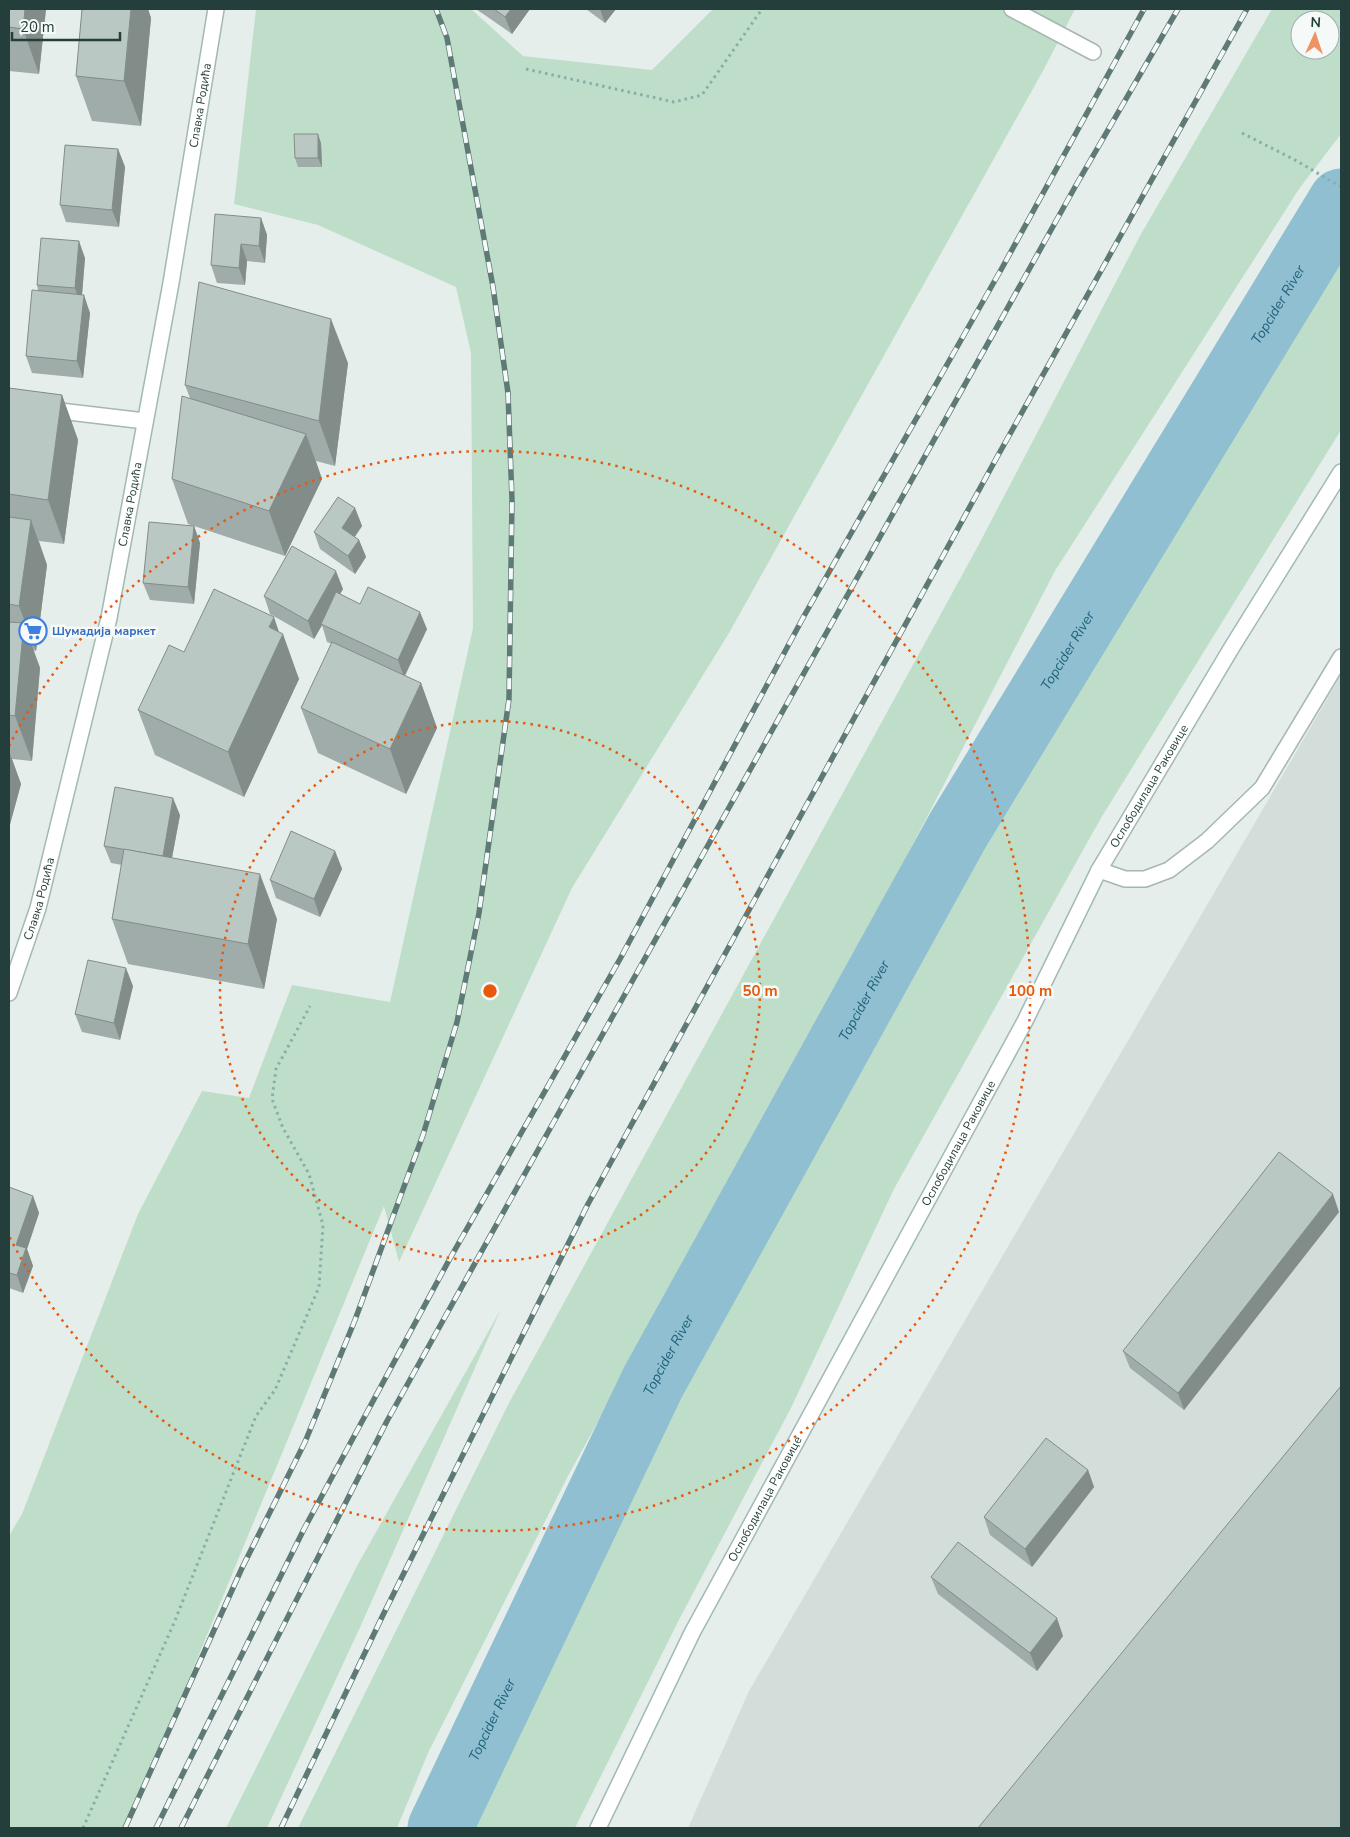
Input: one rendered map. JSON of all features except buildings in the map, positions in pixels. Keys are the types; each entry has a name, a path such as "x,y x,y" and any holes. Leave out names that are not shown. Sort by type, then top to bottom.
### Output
{"main road":[{"name":"Славка Родића","path":"9,993 38,908 109,618 146,421 216,9"},
{"path":"1012,9 1093,52"},
{"path":"9,405 146,421"},
{"name":"Ослободилаца Раковице","path":"598,1828 692,1633 1025,1021 1099,870 1232,647 1341,472"},
{"path":"1099,870 1124,880 1145,879 1169,870 1207,840 1262,788 1341,657"}],"path":[{"path":"526,69 674,102 702,95 762,9"},
{"path":"1242,133 1297,161 1341,188"},
{"path":"83,1828 174,1624 256,1416 275,1390 319,1287 323,1225 309,1174 283,1128 272,1099 276,1069 310,1006"}],"shaded area":[{"path":"1341,675 1341,1828 688,1828 749,1691"}],"green space":[{"path":"256,9 471,9 523,56 652,70 713,9 1075,9 1044,69 729,633 572,888 399,1262 384,1206 160,1749 124,1828 9,1828 9,1536 22,1514 138,1214 202,1091 249,1098 292,985 390,1002 473,628 471,353 456,287 318,225 234,204"},
{"path":"1272,9 1341,9 1341,134 1299,189 1055,571 864,938 568,1476 428,1753 397,1828 298,1828 509,1403 978,546 1141,234"},
{"path":"1341,201 1341,430 1101,818 894,1189 791,1408 681,1616 575,1828 440,1828 553,1590 742,1221 1035,703"},
{"path":"501,1309 362,1623 267,1828 226,1828 357,1566"}],"waterway":[{"name":"Topcider River","path":"440,1828 653,1382 958,830 1341,201"}],"railway":[{"path":"125,1828 242,1568 305,1442 355,1320 423,1135 457,1022 479,913 509,699 512,500 508,393 493,287 447,38 436,9"},
{"path":"156,1828 304,1529 448,1262 620,959 804,616 1002,268 1144,9"},
{"path":"181,1828 387,1421 1075,187 1178,9"},
{"path":"281,1828 383,1615 588,1204 996,459 1247,9"}],"place":[{"name":"Шумадија маркет","path":"33,631"}]}
